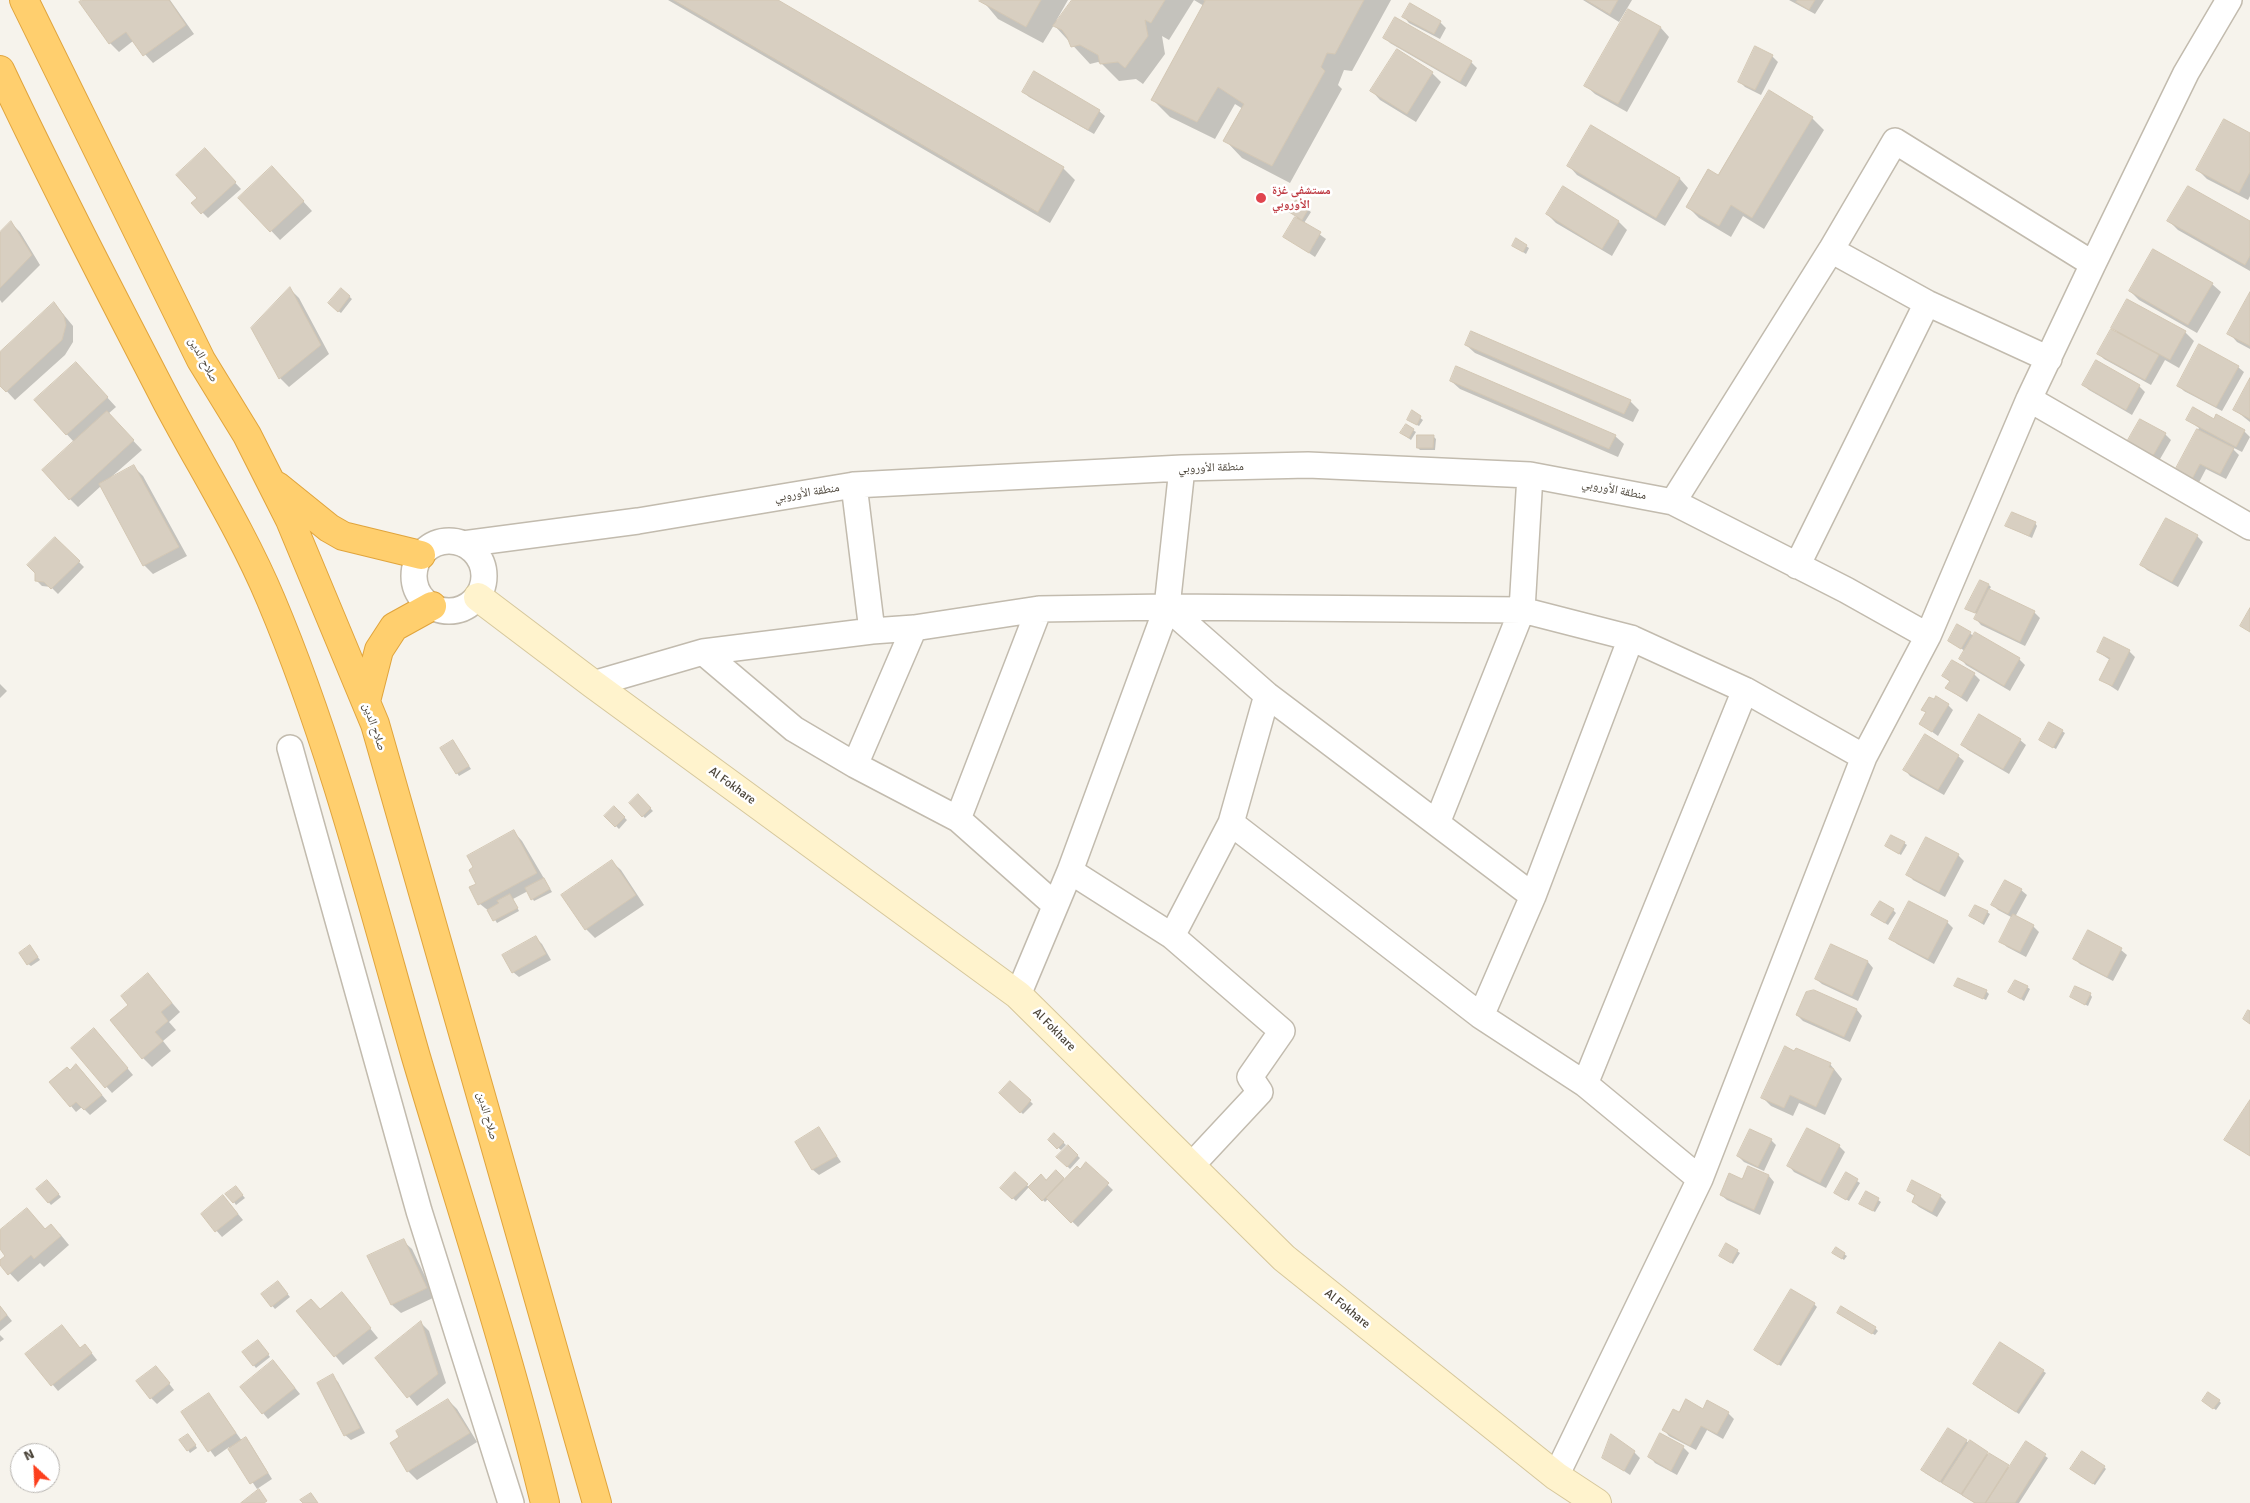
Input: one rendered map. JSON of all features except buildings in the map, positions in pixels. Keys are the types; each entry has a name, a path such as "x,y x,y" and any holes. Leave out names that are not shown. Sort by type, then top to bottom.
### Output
{"highway":[{"name":"صلاح الدين","path":"24,0 201,360 247,436 298,538 366,701 378,734 597,1503"},
{"path":"0,70 28,130 168,403 233,520 270,598 292,654 318,723 336,782 505,1350 545,1503"},
{"path":"270,481 328,528 343,536 421,555"},
{"path":"366,701 379,650 394,626 432,606"}],"street":[{"path":"1556,1476 1700,1179 1864,757 1928,636 2029,399 2093,264 2186,73 2229,0"},
{"path":"1673,502 1830,250 1895,141 2093,264"},
{"path":"1830,250 1927,303 2049,359"},
{"path":"1797,566 1927,303"},
{"path":"2029,399 2250,527"},
{"name":"منطقة الأوروبي","path":"463,544 638,521 854,485 1182,468 1308,465 1530,475 1673,502 1846,590 1928,636"},
{"path":"1018,995 1070,871 1167,607 1182,468"},
{"path":"1437,823 1522,610 1530,475"},
{"path":"854,485 872,631"},
{"path":"452,541 463,544 473,550 480,559 483,569 484,581 478,597 465,608 454,611 442,610 432,606 422,599 416,589 414,578 416,566 421,555 429,547 440,542 452,541"},
{"name":"Al Fokhare","path":"478,597 593,684 1018,995 1284,1258 1556,1476 1597,1503"},
{"path":"593,684 702,652 872,631 914,628 1039,609 1167,607 1522,610 1631,638 1746,690 1864,757"},
{"path":"1167,607 1267,694 1533,896"},
{"path":"958,819 1039,609"},
{"path":"855,766 914,628"},
{"path":"1481,1016 1533,896 1631,638"},
{"path":"702,652 794,729 855,766 958,819 1055,905"},
{"path":"1585,1084 1746,690"},
{"path":"1172,936 1231,823 1267,694"},
{"path":"290,748 419,1211 511,1503"},
{"path":"1231,823 1481,1016 1585,1084 1700,1179"},
{"path":"1070,871 1172,936 1282,1031 1250,1077 1260,1092 1191,1166"}],"place":[{"name":"مستشفى غزة الأوروبي","path":"1261,198"}]}
